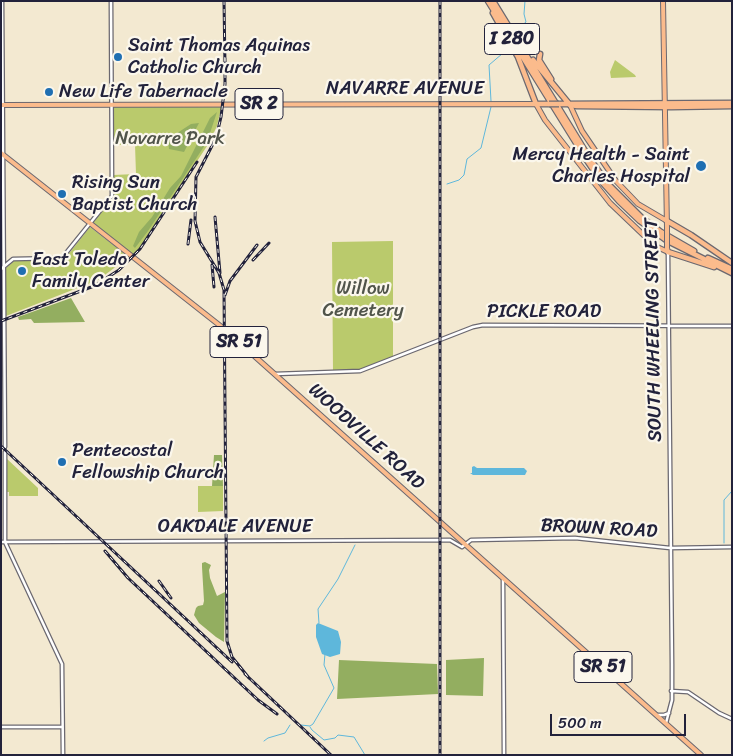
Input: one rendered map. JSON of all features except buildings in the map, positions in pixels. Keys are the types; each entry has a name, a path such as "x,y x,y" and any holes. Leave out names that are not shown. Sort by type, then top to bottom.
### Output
{"highway":[{"path":"487,1 518,57 536,104"},
{"name":"I 280","path":"487,1 586,159 601,181 619,201 640,221 666,240 732,273"},
{"name":"I 280","path":"493,1 590,159 623,201 666,236 732,269"},
{"path":"514,34 570,104"},
{"path":"540,54 539,60 554,85"},
{"path":"693,107 718,104 719,102"},
{"name":"NAVARRE AVENUE","path":"570,104 573,106 597,107 719,102 731,105"},
{"path":"582,106 602,103"},
{"path":"597,107 608,105 608,103"},
{"name":"NAVARRE AVENUE","path":"536,104 608,103 693,107 731,105"},
{"path":"667,221 732,263"},
{"path":"667,250 732,273"}],"main road":[{"name":"SOUTH WHEELING STREET","path":"664,1 667,250"},
{"name":"NAVARRE AVENUE","path":"2,105 536,104"},
{"path":"536,104 544,120 610,203 655,246 667,250"},
{"path":"570,104 582,131 616,181 638,204 667,221"},
{"name":"WOODVILLE ROAD","path":"2,154 210,318 701,755"}],"street":[{"path":"2,1 2,268 5,447"},
{"path":"2,268 13,260 62,258 113,194 111,1"},
{"name":"SOUTH WHEELING STREET","path":"666,723 670,711 672,659 667,250"},
{"name":"PICKLE ROAD","path":"275,374 360,371 482,325 732,326"},
{"path":"5,452 3,542 62,664 63,755"},
{"name":"BROWN ROAD","path":"466,545 471,540 580,538 670,548 732,547"},
{"name":"OAKDALE AVENUE","path":"3,542 452,540 462,547 466,545"},
{"path":"503,578 504,755"},
{"path":"671,691 688,692 717,712 732,719"},
{"path":"656,715 666,715 670,711"},
{"path":"1,727 63,727"}],"green space":[{"path":"615,60 636,77 611,78 610,72"},
{"name":"Navarre Park","path":"112,104 222,104 217,126 209,143 134,257 91,224 112,196 113,175 136,174 135,145 112,145"},
{"path":"217,112 207,142 135,248 133,246 139,232 152,217 170,188 181,176 210,118"},
{"path":"199,123 184,152 169,149 168,139 191,124"},
{"path":"90,227 129,257 98,280 6,316 6,268 14,261 63,261"},
{"name":"Willow Cemetery","path":"393,241 393,359 368,369 333,373 332,242"},
{"path":"71,298 85,322 34,323 31,319 19,320 18,317"},
{"path":"214,455 222,455 223,486 212,486"},
{"path":"6,458 38,488 38,496 9,496 9,492 6,492"},
{"path":"198,486 223,486 223,511 198,512"},
{"path":"205,562 211,565 209,570 210,578 217,596 225,592 224,642 199,623 194,615 196,608 203,605 204,601 202,563"},
{"path":"484,658 483,696 446,695 446,660"},
{"path":"339,660 437,664 438,694 337,699"}],"water":[{"path":"472,467 477,468 524,468 527,471 525,475 473,475 470,473 472,473"},
{"path":"318,623 338,631 341,642 340,654 330,657 322,654 316,637 316,625"}],"waterway":[{"path":"520,27 526,22 524,14 525,1"},
{"path":"491,101 489,65 509,48"},
{"path":"447,184 459,180 464,175 467,159 481,148 491,107"},
{"path":"724,543 724,500 732,491"},
{"path":"319,623 318,609 338,579 355,545"},
{"path":"301,725 310,726 313,724 334,688 324,665 325,654"},
{"path":"264,741 285,733 290,725"},
{"path":"310,727 324,740 335,738 338,735 354,737 365,755"}],"railway":[{"path":"224,1 225,66"},
{"path":"440,1 440,755"},
{"path":"225,58 225,84 216,138 196,177 195,221 200,242 219,273 224,290 227,641 232,657 249,678"},
{"path":"1,321 94,286 119,270 140,249 197,162"},
{"path":"215,217 220,273"},
{"path":"188,244 191,220"},
{"path":"253,260 269,243"},
{"path":"225,295 230,281 257,245"},
{"path":"212,265 214,287"},
{"path":"1,446 232,662"},
{"path":"105,551 128,578 258,700 277,714"},
{"path":"159,581 171,598"},
{"path":"245,674 331,755"}],"place":[{"name":"Saint Thomas Aquinas Catholic Church","path":"118,57"},
{"name":"New Life Tabernacle","path":"49,92"},
{"name":"Mercy Health - Saint Charles Hospital","path":"701,166"},
{"name":"Rising Sun Baptist Church","path":"62,194"},
{"name":"East Toledo Family Center","path":"22,271"},
{"name":"Pentecostal Fellowship Church","path":"62,462"}]}
